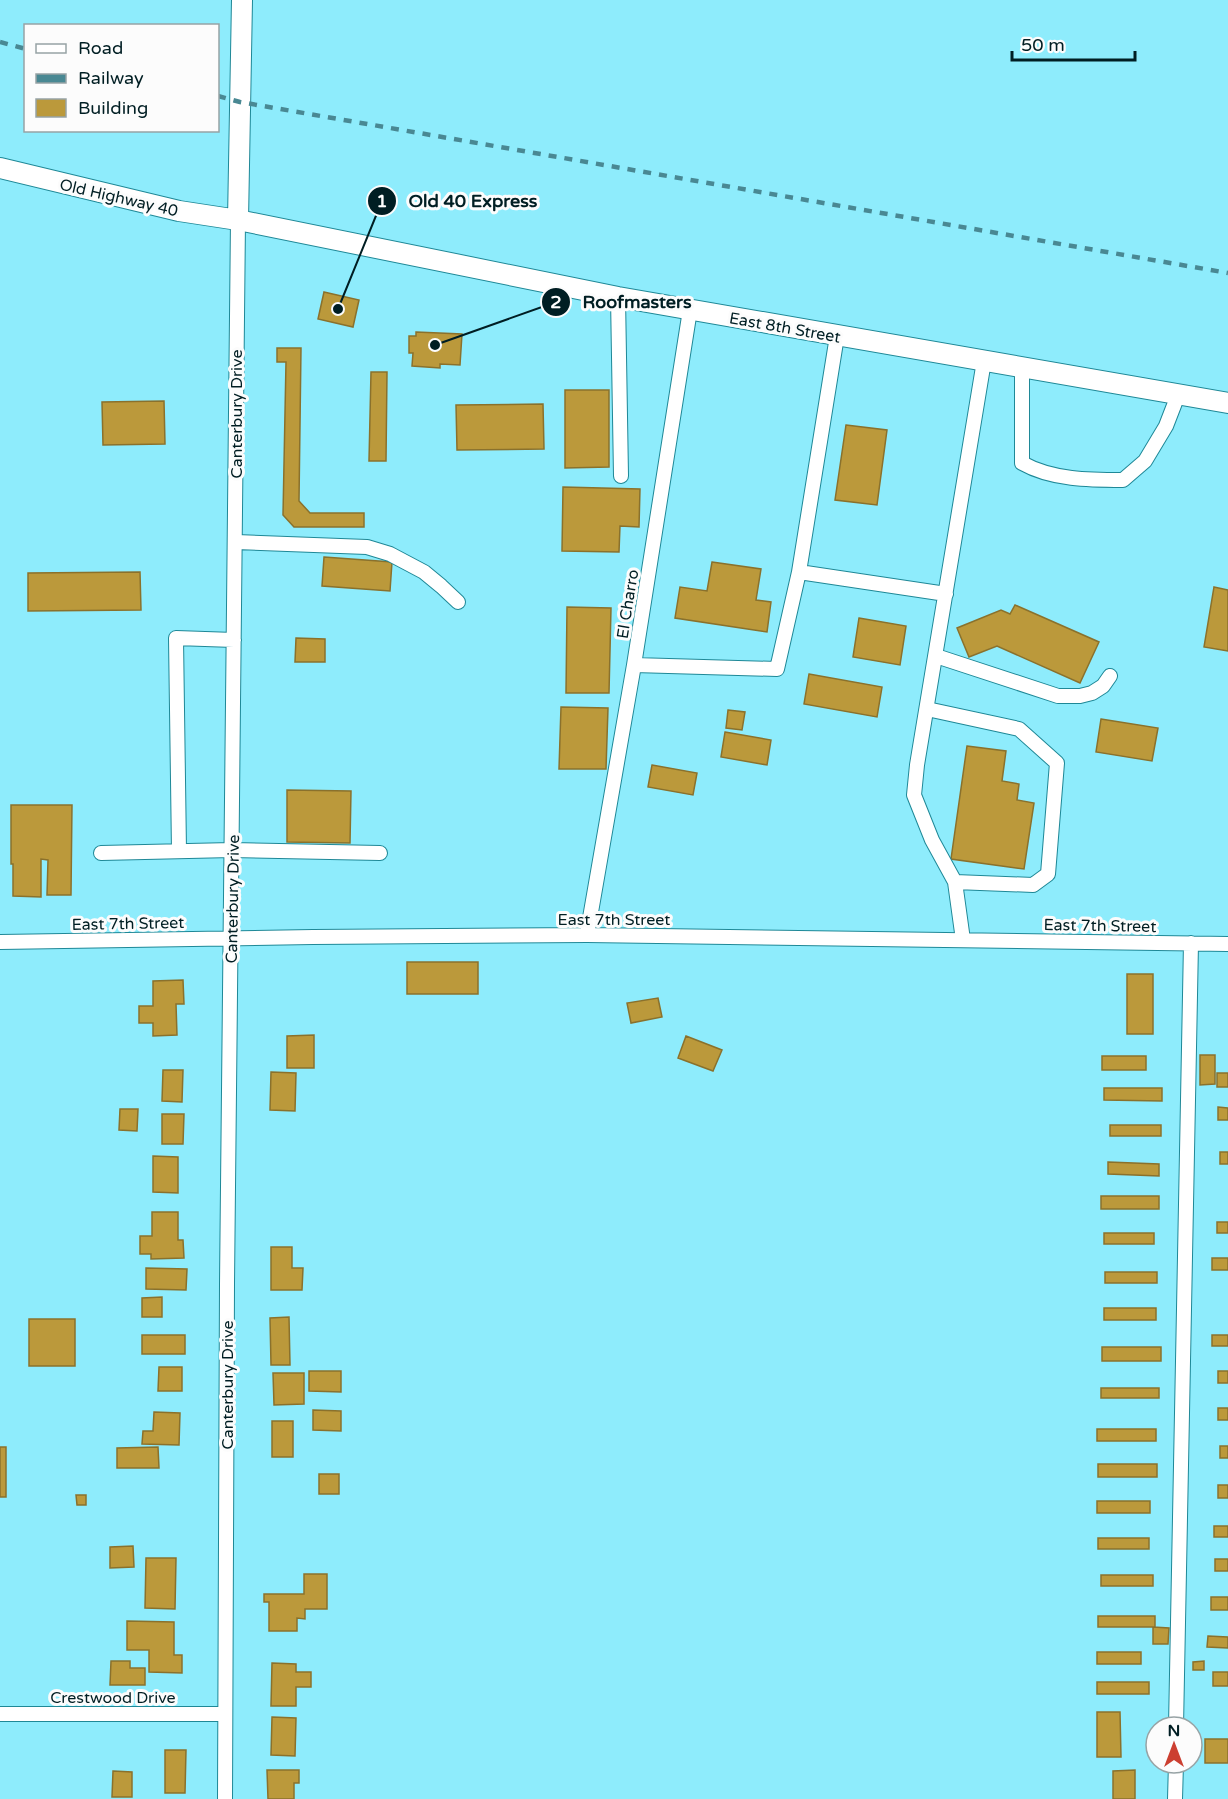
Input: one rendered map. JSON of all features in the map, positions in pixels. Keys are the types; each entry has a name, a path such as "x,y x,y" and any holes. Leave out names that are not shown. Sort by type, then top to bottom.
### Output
{"main road":[{"name":"Canterbury Drive","path":"238,220 242,0"},
{"name":"Old Highway 40","path":"0,168 179,211 238,220"},
{"name":"East 8th Street","path":"238,220 618,297 1228,403"}],"street":[{"name":"Canterbury Drive","path":"225,1799 227,1284 238,220"},
{"path":"618,297 621,476"},
{"name":"El Charro","path":"587,935 634,665 690,310"},
{"path":"634,665 777,669 799,572 837,336"},
{"path":"963,939 955,882 932,840 914,795 917,765 984,361"},
{"path":"1022,368 1022,463 1033,470 1083,480 1123,480 1145,461 1166,426 1178,395"},
{"path":"236,542 367,547 390,554 424,572 458,602"},
{"path":"799,572 946,594"},
{"path":"179,851 176,638 234,640"},
{"path":"936,656 1058,696 1080,696 1092,693 1103,686 1110,676"},
{"path":"927,709 1019,729 1056,763 1048,874 1033,885 955,882"},
{"path":"101,853 232,850 380,853"},
{"name":"East 7th Street","path":"0,942 587,935 1228,944"},
{"path":"1176,1715 1191,943"},
{"name":"Crestwood Drive","path":"0,1714 225,1714"},
{"path":"1175,1799 1176,1775"}],"building":[{"path":"324,292 359,300 353,327 318,319"},
{"path":"416,332 462,334 460,365 440,364 440,368 412,366 413,353 409,353 409,336 416,336"},
{"path":"277,348 301,348 299,501 310,513 364,513 364,527 294,527 283,515 286,362 277,362"},
{"path":"371,372 387,372 386,461 369,461"},
{"path":"565,390 609,390 609,467 565,468"},
{"path":"164,401 165,444 103,445 102,402"},
{"path":"543,404 544,449 457,450 456,405"},
{"path":"846,425 887,430 877,505 835,500"},
{"path":"563,487 640,489 639,527 620,526 619,552 562,551"},
{"path":"324,557 392,562 390,591 322,586"},
{"path":"712,562 761,569 756,600 771,602 767,632 675,618 680,587 707,591"},
{"path":"140,572 141,610 28,611 28,573"},
{"path":"1214,587 1228,590 1228,651 1204,647"},
{"path":"1015,605 1099,642 1080,683 997,646 969,657 957,628 1001,610 1010,614"},
{"path":"567,607 611,608 609,693 566,693"},
{"path":"859,618 906,626 900,665 853,657"},
{"path":"296,638 325,639 325,662 295,662"},
{"path":"809,674 882,687 877,717 804,704"},
{"path":"561,707 608,708 606,769 559,769"},
{"path":"728,710 745,712 742,730 726,728"},
{"path":"1101,719 1158,728 1152,761 1096,752"},
{"path":"725,732 771,740 767,765 721,757"},
{"path":"967,746 1006,751 1002,781 1019,784 1017,800 1034,803 1024,869 951,859"},
{"path":"652,765 697,773 693,795 648,787"},
{"path":"287,790 351,791 350,843 287,842"},
{"path":"11,805 72,805 71,895 47,895 48,860 41,859 41,897 13,896"},
{"path":"407,962 478,962 478,994 407,994"},
{"path":"1127,974 1153,974 1153,1034 1127,1034"},
{"path":"183,980 184,1004 176,1004 177,1035 153,1036 153,1023 139,1023 139,1006 153,1006 153,981"},
{"path":"658,998 662,1017 631,1023 627,1003"},
{"path":"314,1035 314,1068 287,1068 287,1036"},
{"path":"686,1036 722,1050 713,1071 678,1058"},
{"path":"1200,1055 1215,1055 1215,1084 1200,1085"},
{"path":"1102,1056 1146,1056 1146,1070 1102,1070"},
{"path":"163,1070 183,1070 182,1102 162,1101"},
{"path":"271,1072 296,1073 295,1111 270,1110"},
{"path":"1217,1073 1228,1073 1228,1087 1217,1087"},
{"path":"1104,1088 1162,1088 1162,1101 1104,1100"},
{"path":"1218,1107 1228,1108 1228,1120 1218,1120"},
{"path":"120,1109 138,1109 137,1131 119,1130"},
{"path":"162,1114 184,1114 183,1144 162,1144"},
{"path":"1110,1125 1161,1125 1161,1136 1110,1136"},
{"path":"1220,1152 1228,1152 1228,1164 1220,1164"},
{"path":"153,1156 178,1157 178,1193 153,1192"},
{"path":"1108,1162 1159,1164 1159,1176 1108,1174"},
{"path":"1101,1196 1159,1196 1159,1209 1101,1209"},
{"path":"152,1212 178,1212 178,1240 183,1240 184,1258 151,1259 151,1254 140,1254 140,1236 152,1236"},
{"path":"1217,1222 1228,1222 1228,1233 1217,1233"},
{"path":"1104,1233 1154,1233 1154,1244 1104,1244"},
{"path":"271,1247 292,1247 292,1268 303,1268 302,1290 271,1290"},
{"path":"1212,1258 1228,1258 1228,1270 1212,1270"},
{"path":"146,1268 187,1269 186,1290 146,1289"},
{"path":"1105,1272 1157,1272 1157,1283 1105,1283"},
{"path":"162,1297 162,1317 142,1317 142,1298"},
{"path":"1104,1308 1156,1308 1156,1320 1104,1320"},
{"path":"289,1317 290,1365 271,1365 270,1318"},
{"path":"29,1319 75,1319 75,1366 29,1366"},
{"path":"142,1335 185,1335 185,1354 142,1354"},
{"path":"1212,1335 1228,1335 1228,1346 1212,1346"},
{"path":"1102,1347 1161,1347 1161,1361 1102,1361"},
{"path":"159,1367 182,1367 182,1391 158,1391"},
{"path":"309,1371 341,1371 341,1392 309,1391"},
{"path":"1218,1371 1228,1371 1228,1383 1218,1383"},
{"path":"273,1373 304,1373 304,1404 274,1405"},
{"path":"1101,1388 1159,1388 1159,1398 1101,1398"},
{"path":"1218,1408 1228,1408 1228,1420 1218,1420"},
{"path":"313,1410 341,1411 341,1431 313,1430"},
{"path":"154,1412 180,1413 179,1445 142,1444 143,1431 153,1431"},
{"path":"272,1421 293,1421 293,1457 272,1457"},
{"path":"1097,1429 1156,1429 1156,1441 1097,1441"},
{"path":"1220,1446 1228,1446 1228,1458 1220,1458"},
{"path":"0,1447 6,1447 6,1497 0,1497"},
{"path":"158,1447 159,1468 117,1468 117,1448"},
{"path":"1098,1464 1157,1464 1157,1477 1098,1477"},
{"path":"319,1474 339,1474 339,1494 319,1494"},
{"path":"1218,1485 1228,1485 1228,1498 1218,1498"},
{"path":"76,1495 86,1495 86,1505 77,1505"},
{"path":"1097,1501 1150,1501 1150,1513 1097,1513"},
{"path":"1214,1526 1228,1526 1228,1537 1214,1537"},
{"path":"1098,1538 1149,1538 1149,1549 1098,1549"},
{"path":"133,1546 134,1567 110,1568 110,1547"},
{"path":"146,1558 176,1558 175,1609 145,1608"},
{"path":"1215,1559 1228,1559 1228,1571 1215,1571"},
{"path":"304,1574 327,1574 327,1609 305,1609 305,1619 297,1618 297,1631 269,1631 269,1602 264,1602 264,1594 304,1594"},
{"path":"1101,1575 1153,1575 1153,1586 1101,1586"},
{"path":"1211,1597 1228,1597 1228,1610 1211,1610"},
{"path":"1098,1616 1155,1616 1155,1627 1098,1627"},
{"path":"127,1621 174,1622 174,1655 182,1655 182,1673 149,1672 149,1650 127,1650"},
{"path":"1153,1627 1169,1628 1168,1644 1153,1644"},
{"path":"1208,1636 1228,1637 1228,1648 1207,1647"},
{"path":"1097,1652 1141,1652 1141,1664 1097,1664"},
{"path":"111,1661 130,1661 130,1668 145,1668 145,1685 110,1685"},
{"path":"1204,1661 1204,1670 1193,1670 1193,1662"},
{"path":"272,1663 296,1664 296,1672 311,1672 311,1687 296,1687 296,1706 271,1706"},
{"path":"1213,1672 1228,1672 1228,1686 1213,1686"},
{"path":"1097,1682 1149,1682 1149,1694 1097,1694"},
{"path":"1097,1712 1120,1712 1121,1757 1097,1757"},
{"path":"272,1717 296,1718 295,1756 271,1755"},
{"path":"1205,1739 1228,1739 1228,1763 1205,1763"},
{"path":"165,1750 186,1750 185,1793 165,1793"},
{"path":"267,1770 299,1770 299,1783 294,1783 294,1799 268,1799"},
{"path":"1135,1770 1135,1799 1113,1799 1113,1771"},
{"path":"113,1771 132,1772 132,1797 112,1797"}],"railway":[{"path":"0,42 24,48"},
{"path":"219,96 240,102 1228,273"}],"place":[{"name":"Old 40 Express","path":"338,309"},
{"name":"Roofmasters","path":"435,345"}]}
